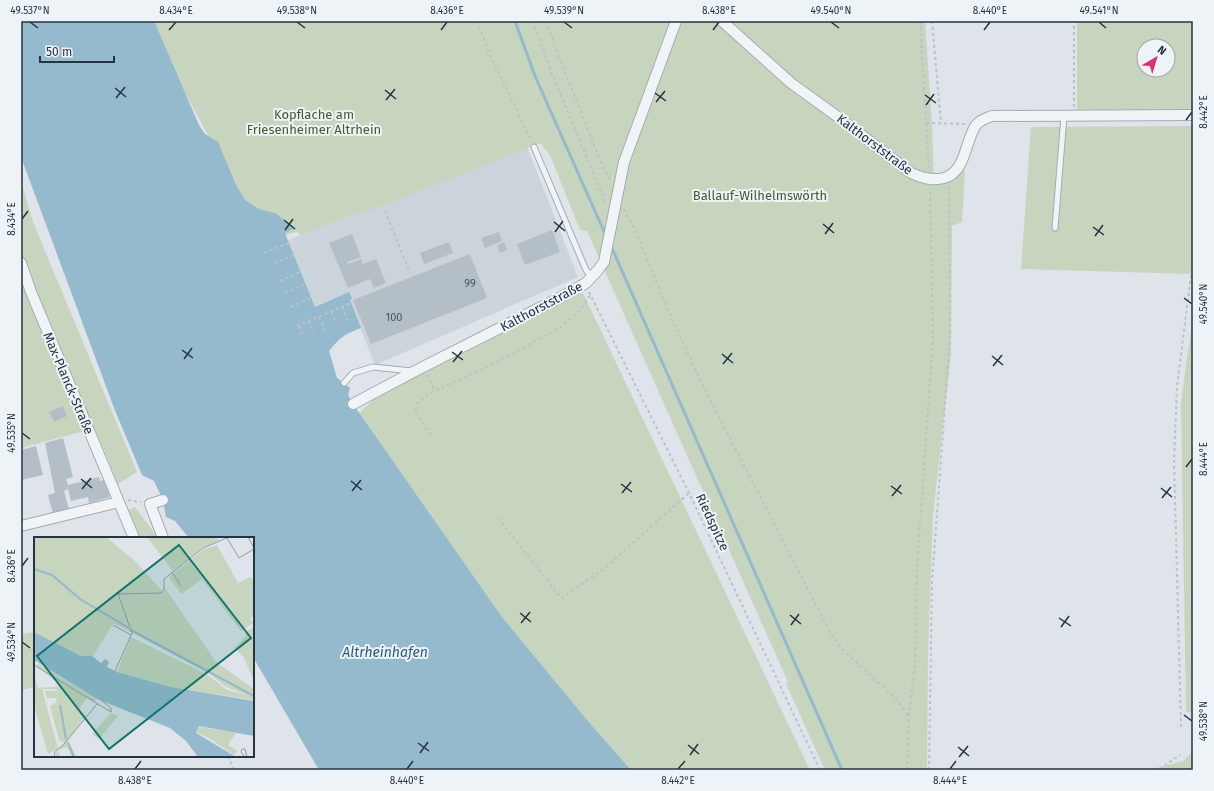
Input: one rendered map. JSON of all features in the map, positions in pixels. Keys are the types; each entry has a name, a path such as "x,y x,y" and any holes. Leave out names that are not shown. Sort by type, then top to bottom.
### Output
{"street":[{"name":"Kalthorststraße","path":"353,404 557,299 589,280 604,262 624,162 676,21"},
{"name":"Kalthorststraße","path":"722,21 791,83 911,173 930,180 938,180 949,176"},
{"path":"949,176 958,167 977,124 984,118 992,116 1193,115"},
{"name":"Max-Planck-Straße","path":"21,263 31,292 134,537"},
{"path":"163,500 150,504 163,537"},
{"path":"21,526 119,502"}],"lane":[{"path":"1055,228 1069,116"},
{"path":"534,147 589,280"},
{"path":"344,383 353,373 373,367 419,369"}],"path":[{"path":"477,21 489,54 534,147"},
{"path":"533,21 550,69 605,201"},
{"path":"546,21 602,164 636,232 667,308 708,394 832,636 843,650 896,699 909,716"},
{"path":"920,21 929,166"},
{"path":"932,21 941,123"},
{"path":"1069,116 1074,21"},
{"path":"926,123 977,124"},
{"path":"929,770 932,581 950,337 949,176"},
{"path":"907,770 909,716 915,665 917,566 933,338 930,191"},
{"path":"386,211 410,273"},
{"path":"264,253 289,244"},
{"path":"274,263 294,255"},
{"path":"1181,727 1174,462 1177,388 1193,258"},
{"path":"280,281 300,272"},
{"name":"Riedspitze","path":"589,280 590,295 689,493 820,770"},
{"path":"285,293 305,284"},
{"path":"431,435 415,411 417,404 428,394 494,364 561,327 581,309 590,295"},
{"path":"291,307 311,298"},
{"path":"304,337 298,326 351,303"},
{"path":"342,307 348,321"},
{"path":"331,312 336,322"},
{"path":"319,317 324,330"},
{"path":"310,321 314,333"},
{"path":"419,369 435,391"},
{"path":"498,518 561,598 604,569 689,493"},
{"path":"1161,770 1161,768 1180,755"},
{"path":"228,757 234,770"}],"shaded area":[{"path":"526,144 578,277 375,365 349,299 349,292 315,307 288,240"}],"green space":[{"name":"Ballauf-Wilhelmswörth","path":"152,21 925,21 932,125 934,183 952,179 965,170 962,222 952,226 951,354 933,515 928,652 927,770 825,770 786,684 788,682 587,231 580,230 550,155 540,143 374,209 345,217 301,235 297,232 274,238 245,204 174,72"},
{"path":"1077,21 1193,21 1193,112 1077,113"},
{"path":"1193,126 1193,274 1021,269 1031,127"},
{"path":"21,181 33,222 137,472 118,484 97,433 84,431 21,448"},
{"path":"582,291 810,770 631,770 587,720 502,617 359,413 383,391"},
{"path":"1193,315 1193,712 1186,712 1181,403"},
{"path":"135,507 156,537 138,537 136,533 138,532 129,510"},
{"path":"34,632 34,687 21,690 21,634"},
{"path":"1193,751 1193,770 1149,770 1183,761"}],"water":[{"name":"Altrheinhafen","path":"21,21 154,21 199,125 205,134 218,142 236,185 245,200 259,209 277,214 293,229 285,233 315,307 349,292 352,298 350,300 361,328 343,336 329,351 337,378 350,388 348,395 353,404 502,617 587,720 631,770 319,770 254,659 254,537 188,537 175,521 166,517 163,500 154,481 142,475 114,408 21,157"}],"building":[{"path":"552,230 560,252 525,265 517,244"},
{"path":"499,232 502,241 485,248 481,238"},
{"path":"352,234 361,257 347,262 348,264 361,259 363,264 376,259 386,283 374,288 370,279 348,288 329,243"},
{"path":"449,242 453,253 424,264 420,253"},
{"path":"504,242 507,250 500,253 497,245"},
{"path":"470,254 487,298 371,344 353,300"},
{"path":"63,406 67,416 54,422 49,412"},
{"path":"63,438 73,477 66,479 68,485 99,477 100,481 104,480 110,497 89,503 88,497 71,501 68,489 64,491 69,509 53,513 48,495 55,493 45,443"},
{"path":"36,446 43,475 21,480 21,450"}],"waterway":[{"path":"515,21 535,76 606,236"},
{"path":"611,246 842,770"}],"park label":[{"name":"Kopflache am Friesenheimer Altrhein","path":"314,122"}]}
